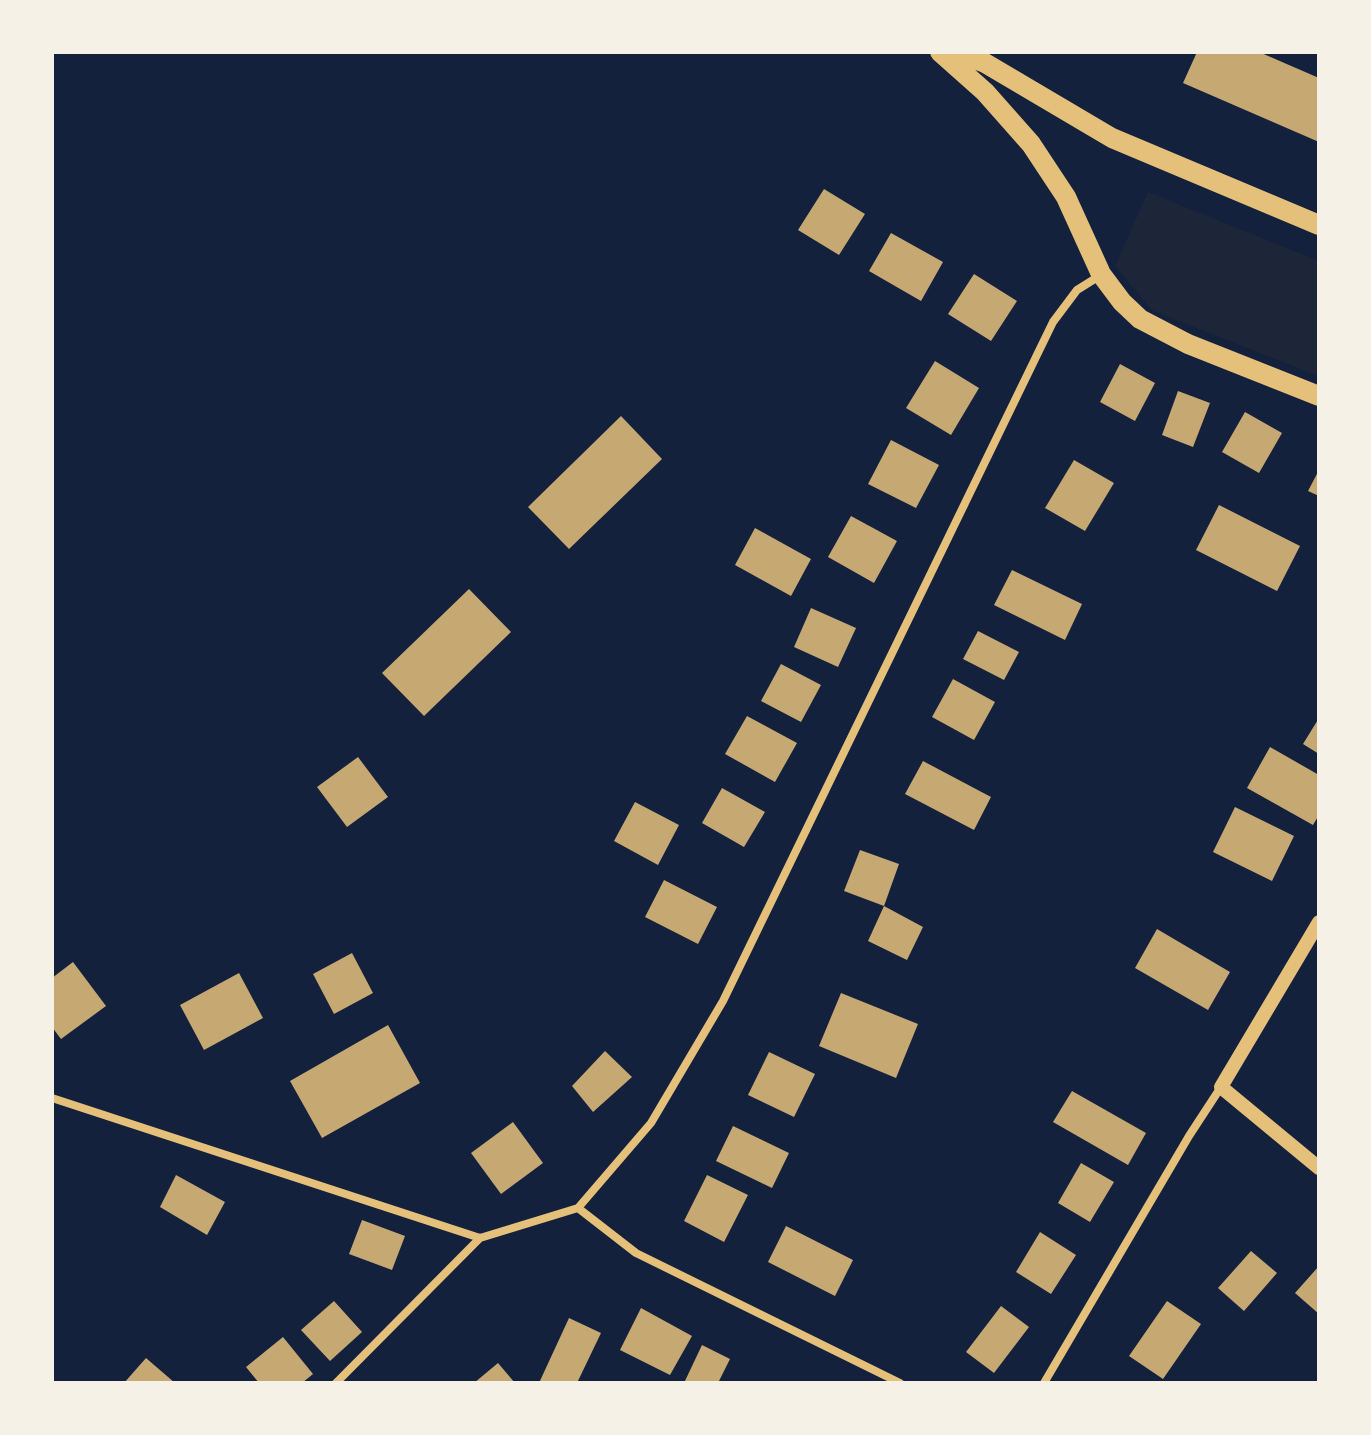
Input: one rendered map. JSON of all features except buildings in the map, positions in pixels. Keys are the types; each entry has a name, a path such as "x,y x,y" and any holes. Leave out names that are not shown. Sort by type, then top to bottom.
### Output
{"main road":[{"path":"940,52 985,92 1031,144 1066,197 1101,274 1122,302 1140,319 1159,330 1319,396"},
{"path":"956,52 985,63 1112,138 1319,225"}],"street":[{"path":"336,1383 480,1238 578,1208 651,1123 723,1001 1053,322 1077,290 1101,274"},
{"path":"1044,1383 1319,922"},
{"path":"1221,1087 1319,1168"},
{"path":"52,1098 480,1238"},
{"path":"578,1208 636,1253 900,1383"}],"shaded area":[{"path":"1148,192 1319,261 1319,376 1153,311 1115,266"}]}
